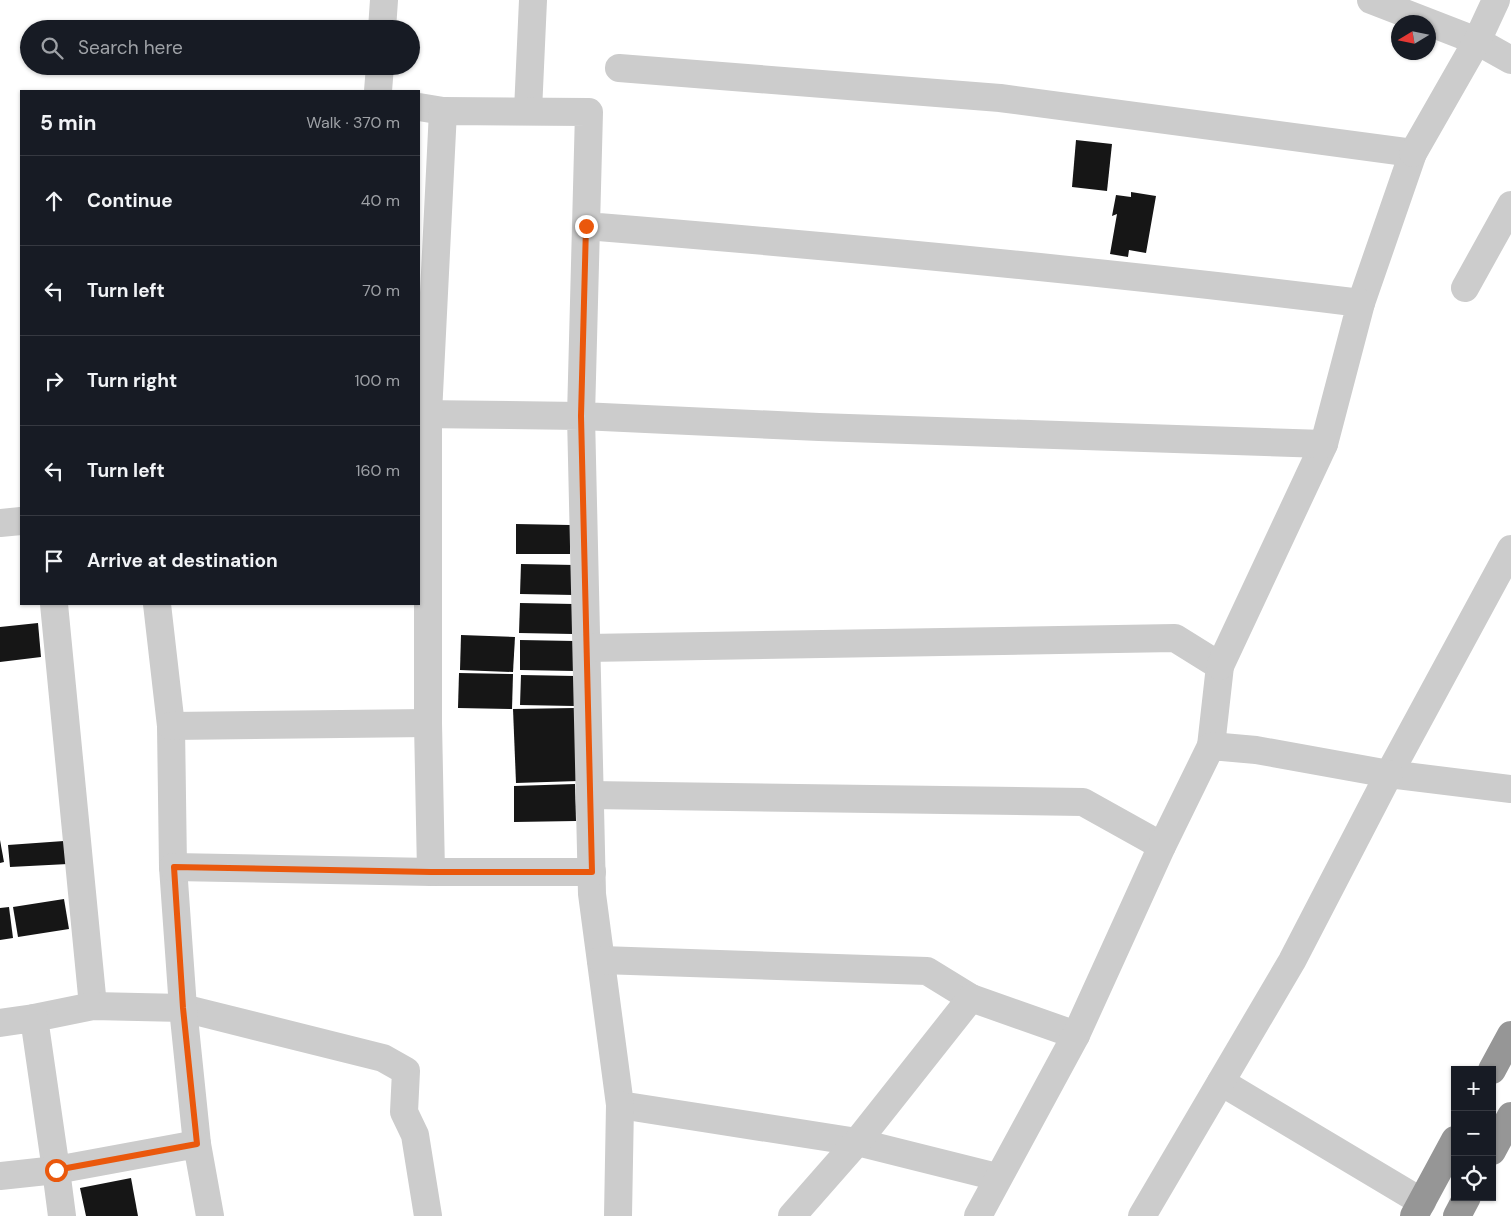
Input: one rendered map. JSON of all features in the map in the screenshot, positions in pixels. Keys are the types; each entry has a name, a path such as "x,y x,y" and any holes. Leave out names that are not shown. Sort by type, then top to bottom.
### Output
{"highway":[{"path":"1494,1066 1511,1035"},
{"path":"1496,1144 1511,1116"},
{"path":"1418,1209 1451,1147"},
{"path":"1457,1216 1466,1201"}],"street":[{"path":"383,20 384,0"},
{"path":"528,111 533,0"},
{"path":"1371,0 1477,41 1511,60"},
{"path":"978,1216 997,1177 1076,1035 1162,846 1212,746 1220,666 1324,444 1361,303 1413,153 1477,41 1496,0"},
{"path":"619,68 1000,98 1413,153"},
{"path":"378,90 379,75"},
{"path":"431,872 424,567 424,414 431,109 589,112 581,416 592,894 620,1105 618,1216"},
{"path":"1465,288 1511,205"},
{"path":"586,226 908,252 1157,277 1361,303"},
{"path":"424,414 581,416 829,428 1324,444"},
{"path":"0,523 20,521"},
{"path":"1142,1216 1292,961 1389,774 1511,549"},
{"path":"54,605 93,1006"},
{"path":"157,605 171,726 174,867 183,1008 197,1144 210,1216"},
{"path":"587,648 1175,638 1220,666"},
{"path":"171,726 428,723"},
{"path":"1212,746 1256,750 1389,774 1511,790"},
{"path":"590,795 1083,802 1162,846"},
{"path":"174,867 431,872 592,872"},
{"path":"601,960 927,971 971,998 1076,1035"},
{"path":"792,1216 858,1142 971,998"},
{"path":"0,1022 34,1018 93,1006 183,1008 383,1058 406,1071 404,1112 415,1135 428,1216"},
{"path":"34,1018 62,1216"},
{"path":"1221,1082 1418,1209"},
{"path":"620,1105 858,1142 997,1177"},
{"path":"0,1176 56,1170 197,1144"}],"building":[{"path":"1076,140 1112,144 1107,191 1072,187"},
{"path":"1131,192 1156,196 1146,253 1129,250 1128,257 1110,254 1117,214 1112,216 1116,195 1131,197"},
{"path":"516,524 570,525 570,554 516,554"},
{"path":"521,564 575,565 574,595 520,594"},
{"path":"520,603 574,604 573,634 519,633"},
{"path":"38,623 41,657 0,662 0,627"},
{"path":"461,635 515,637 513,672 460,670"},
{"path":"520,640 574,641 574,671 520,670"},
{"path":"459,673 513,674 512,709 458,708"},
{"path":"521,675 575,676 574,706 520,705"},
{"path":"575,708 578,781 516,783 513,709"},
{"path":"575,784 576,821 514,822 514,786"},
{"path":"0,840 4,862 0,863"},
{"path":"64,841 68,864 10,867 8,845"},
{"path":"64,899 69,929 18,937 13,907"},
{"path":"9,907 13,938 0,940 0,908"},
{"path":"131,1178 138,1216 86,1216 80,1188"}],"route":[{"path":"56,1170 197,1144 183,1008 174,867 431,872 592,872 581,416 586,226"}]}
